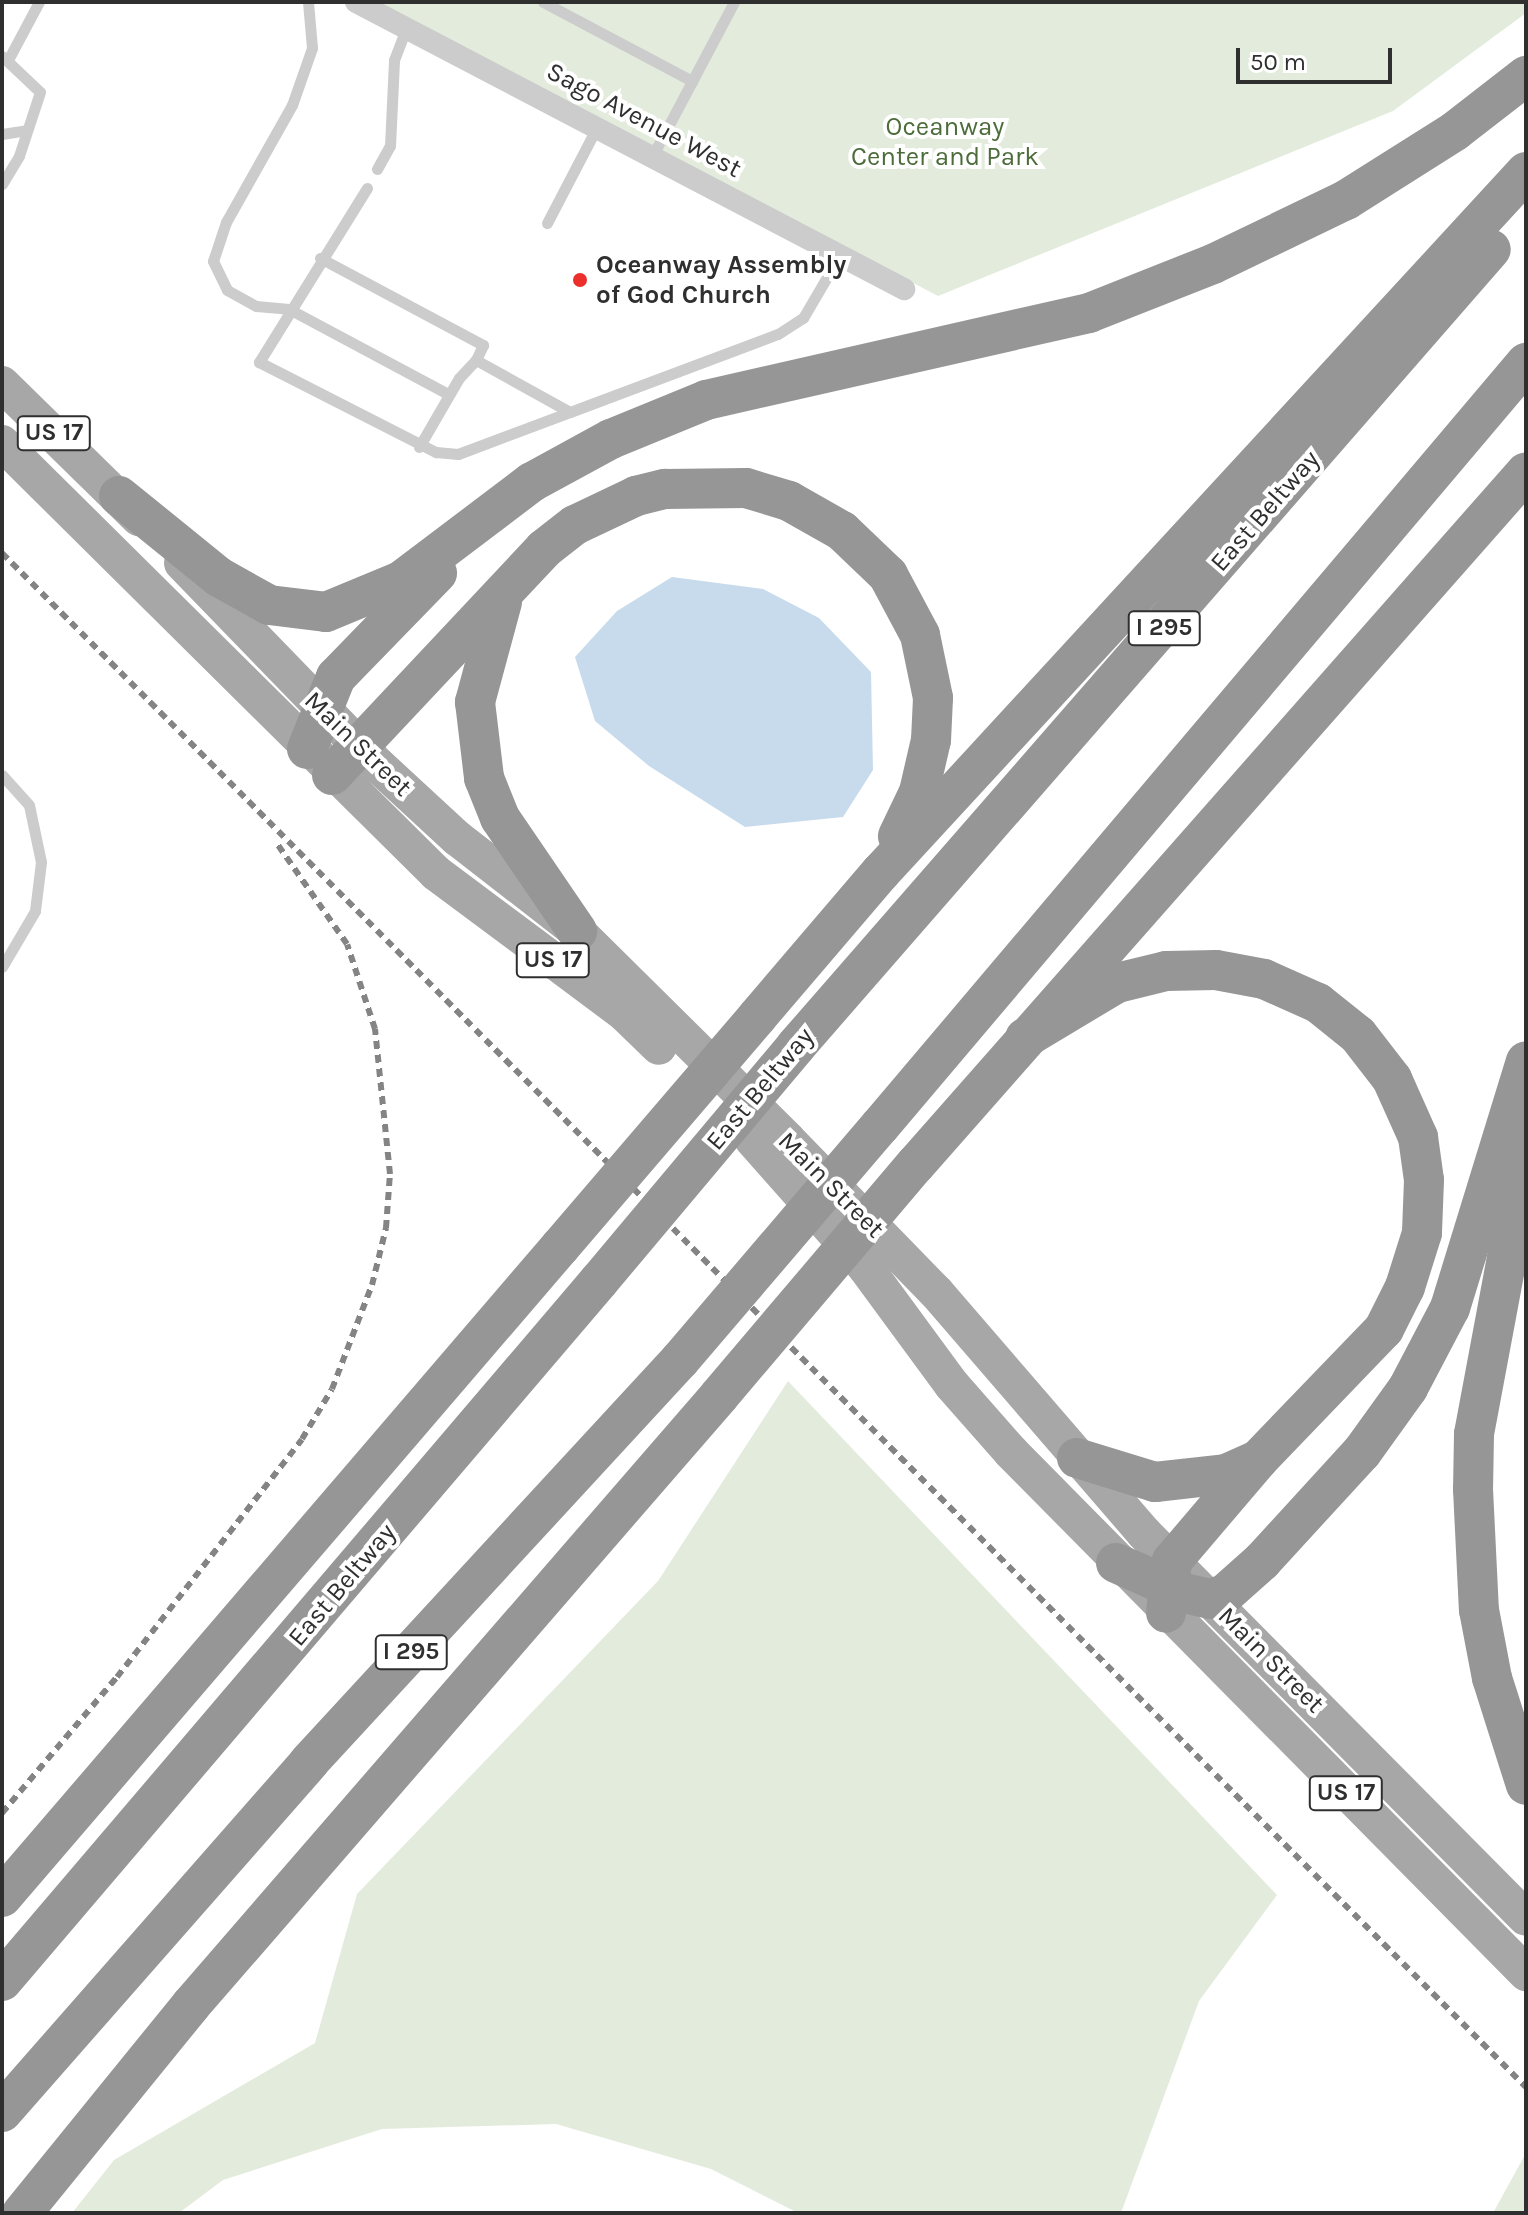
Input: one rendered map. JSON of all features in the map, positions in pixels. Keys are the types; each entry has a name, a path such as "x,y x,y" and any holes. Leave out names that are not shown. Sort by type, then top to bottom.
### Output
{"highway":[{"path":"119,496 219,577 269,605 326,612 401,581 532,482 611,439 706,400 1089,313 1187,275 1346,200 1455,131 1526,76"},
{"path":"2,1897 881,872 1526,172"},
{"name":"East Beltway","path":"2,1981 796,1046 1526,206"},
{"name":"I 295","path":"2,2112 144,1947 680,1360 1526,363"},
{"path":"22,2213 191,2005 916,1164 1025,1038 1379,645 1526,472"},
{"path":"532,482 347,666 323,710 319,762 359,745 544,549 575,525 636,496 665,489 746,488 789,501 842,531 888,575 920,635 933,698 931,740 919,792 881,872"},
{"path":"506,590 481,667 475,702 484,778 500,818 577,931"},
{"path":"1025,1038 1117,983 1166,971 1216,970 1264,979 1318,1003 1358,1035 1392,1079 1418,1137 1424,1180 1422,1233 1405,1287 1384,1329 1356,1362 1258,1460 1168,1587"},
{"path":"1116,1563 1168,1587 1210,1599 1225,1594 1262,1561 1362,1452 1408,1388 1450,1308 1526,1061"},
{"path":"1526,1156 1474,1434 1473,1489 1479,1610 1492,1678 1526,1785"},
{"path":"1077,1458 1155,1482 1226,1474 1258,1460"},
{"path":"2,2133 144,1947"}],"main road":[{"name":"Main Street","path":"2,384 119,496 359,745 457,838 577,931 936,1292 1020,1385 1077,1458 1168,1587 1526,1973"},
{"name":"Main Street","path":"2,443 319,762 436,873 625,1014 772,1159 866,1268 952,1385 1116,1563"},
{"name":"Main Street","path":"1210,1599 1526,1918"}],"street":[{"name":"Sago Avenue West","path":"356,2 904,289"}],"lane":[{"path":"2,184 27,130 40,92 5,58 39,2"},
{"path":"308,2 312,48 292,105 226,222 213,261 227,290 256,306 289,309 448,394"},
{"path":"543,2 692,81"},
{"path":"653,155 734,2"},
{"path":"377,169 390,146 394,60 406,28"},
{"path":"547,223 597,127"},
{"path":"2,134 27,130"},
{"path":"367,188 320,258 259,362 419,447 458,454 778,334 803,318 840,255"},
{"path":"320,258 483,345 476,360 448,394 419,447"},
{"path":"476,360 570,412"},
{"path":"2,775 29,805 41,862 35,911 2,967"}],"green space":[{"name":"Oceanway Center and Park","path":"378,2 1526,2 1526,13 1393,111 938,296"},
{"path":"788,1381 1277,1895 1199,2001 1121,2213 798,2213 711,2169 556,2124 382,2129 223,2180 179,2213 72,2213 114,2160 315,2043 357,1894 658,1581"},
{"path":"1526,2153 1526,2213 1493,2213"}],"water":[{"path":"672,577 763,589 819,618 871,672 873,770 843,817 745,827 649,766 595,721 575,657 617,611"}],"railway":[{"path":"2,553 1526,2087"},
{"path":"2,1813 117,1677 302,1439 332,1389 372,1285 386,1228 390,1174 375,1029 347,944 278,845"}],"place":[{"name":"Oceanway Assembly of God Church","path":"580,280"}]}
